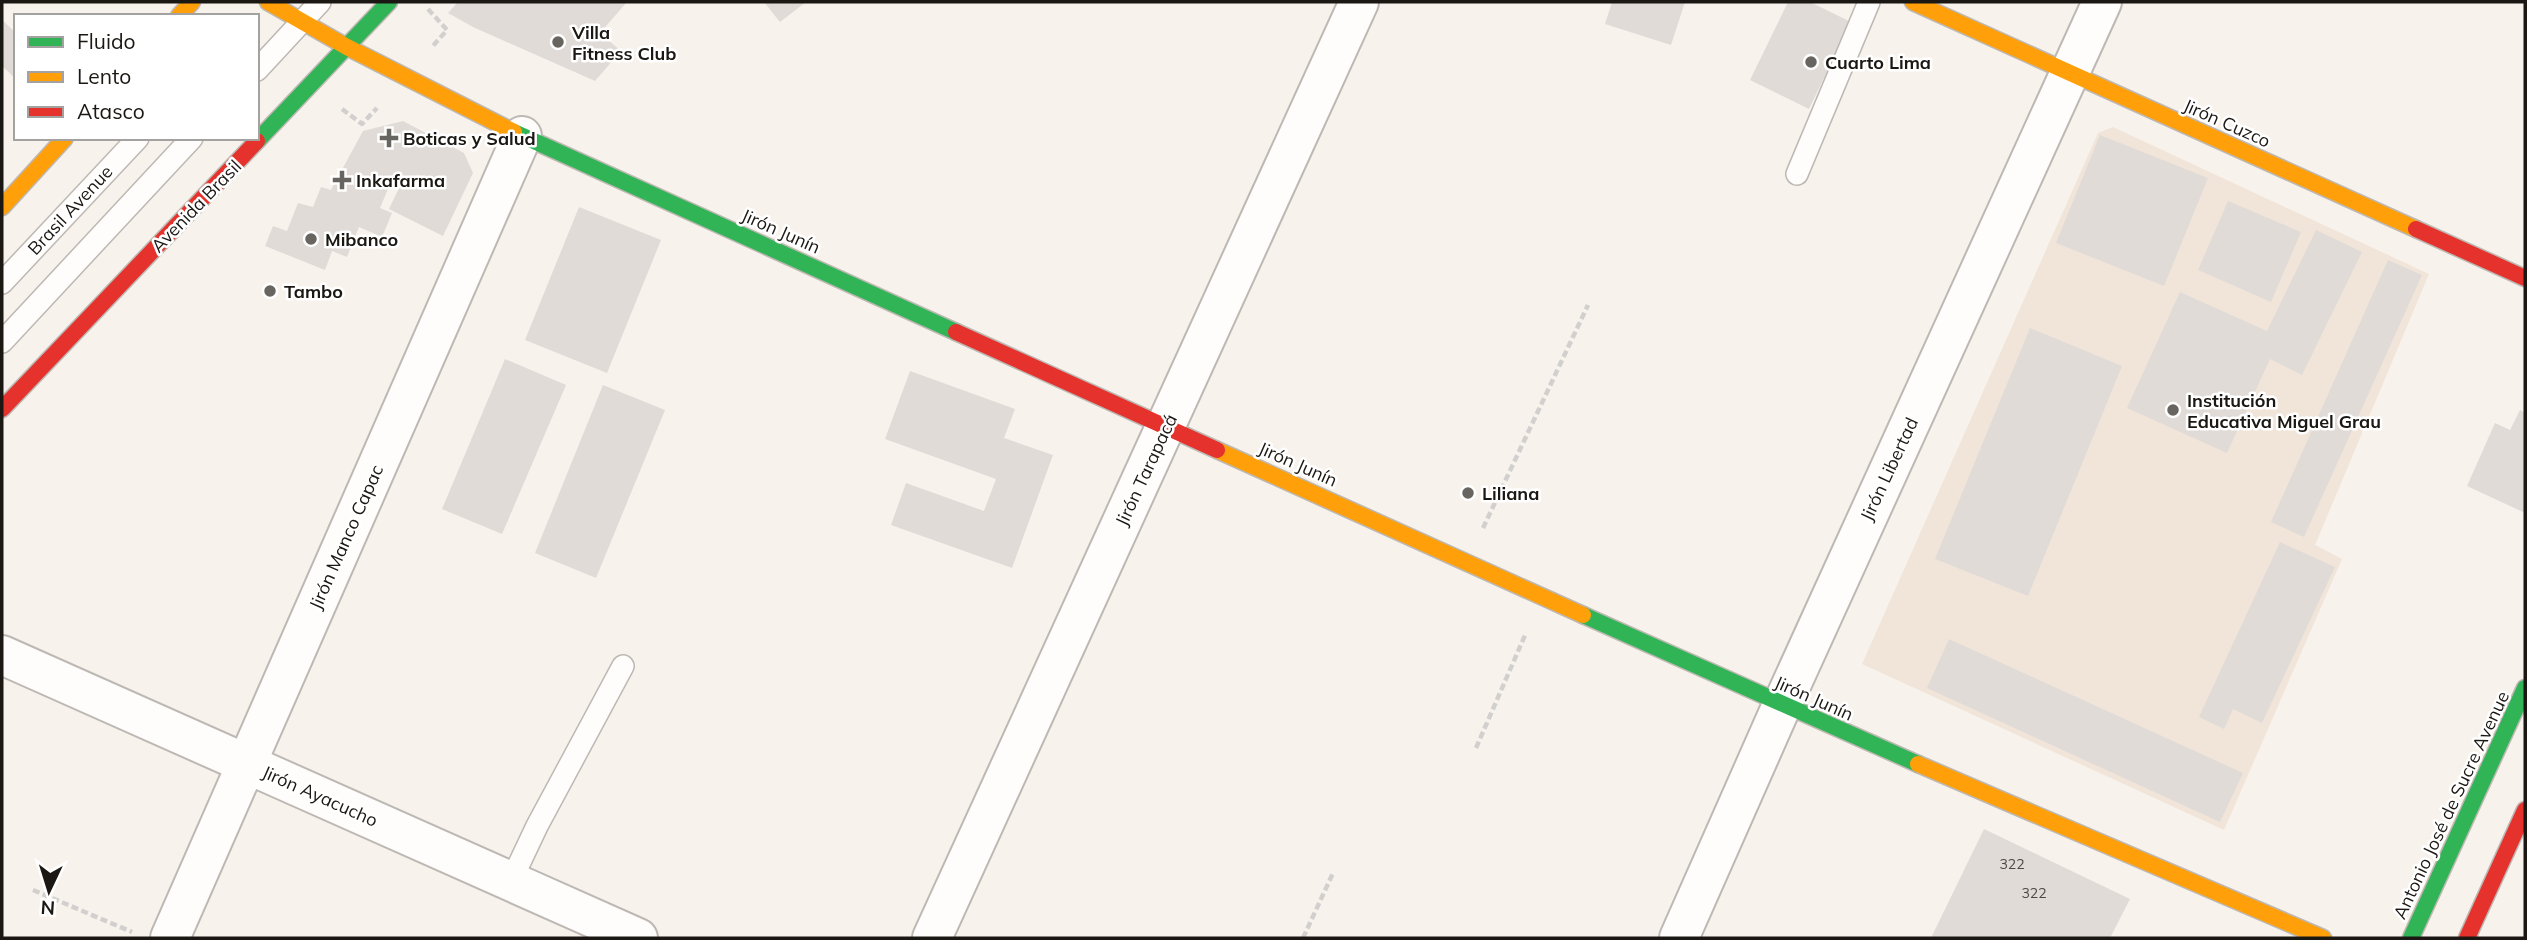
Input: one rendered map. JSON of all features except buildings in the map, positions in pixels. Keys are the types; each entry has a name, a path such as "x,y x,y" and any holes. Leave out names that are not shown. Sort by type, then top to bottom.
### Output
{"street":[{"name":"Jirón Junín","path":"268,2 347,47 522,136 1782,705 2323,938"},
{"name":"Avenida Brasil","path":"259,139 389,2"},
{"name":"Jirón Tarapacá","path":"932,938 1359,2"},
{"name":"Jirón Cuzco","path":"1913,2 2525,278"},
{"name":"Jirón Libertad","path":"1679,938 2102,2"},
{"path":"347,47 356,13"},
{"name":"Jirón Manco Capac","path":"151,936 246,763 522,136"},
{"path":"2,206 63,140"},
{"name":"Avenida Brasil","path":"2,409 258,140"},
{"name":"Jirón Ayacucho","path":"2,655 638,938"},
{"name":"Antonio José de Sucre Avenue","path":"2411,938 2525,688"},
{"path":"2466,938 2525,810"}],"lane":[{"path":"259,68 320,2"},
{"path":"1797,174 1869,2"},
{"name":"Brasil Avenue","path":"2,283 136,140"},
{"path":"2,342 190,140"},
{"path":"511,881 537,826 623,666"}],"path":[{"path":"1467,562 1588,304"},
{"path":"1476,748 1541,596"},
{"path":"1303,938 1333,873"},
{"path":"33,890 151,936"}],"shaded area":[{"name":"Institución Educativa Miguel Grau","path":"2113,127 2429,274 2315,545 2342,559 2224,830 1862,664 2098,133"}],"traffic: fast":[{"path":"259,139 389,2"},
{"path":"514,132 956,332"},
{"path":"1583,615 1918,764"},
{"path":"2411,938 2525,688"}],"traffic: slow":[{"path":"181,14 192,2"},
{"path":"268,2 347,47 514,132"},
{"path":"1913,2 2416,229"},
{"path":"2,207 63,140"},
{"path":"1217,450 1583,615"},
{"path":"1918,764 2323,938"}],"traffic: jam":[{"path":"2,409 257,141"},
{"path":"2416,229 2525,278"},
{"path":"956,332 1217,450"},
{"path":"2467,938 2525,810"}],"place":[{"name":"Villa Fitness Club","path":"558,42"},
{"name":"Cuarto Lima","path":"1811,62"},
{"name":"Boticas y Salud","path":"389,138"},
{"name":"Inkafarma","path":"342,180"},
{"name":"Mibanco","path":"311,239"},
{"name":"Tambo","path":"270,291"},
{"name":"Institución Educativa Miguel Grau","path":"2173,410"},
{"name":"Liliana","path":"1468,493"}]}
